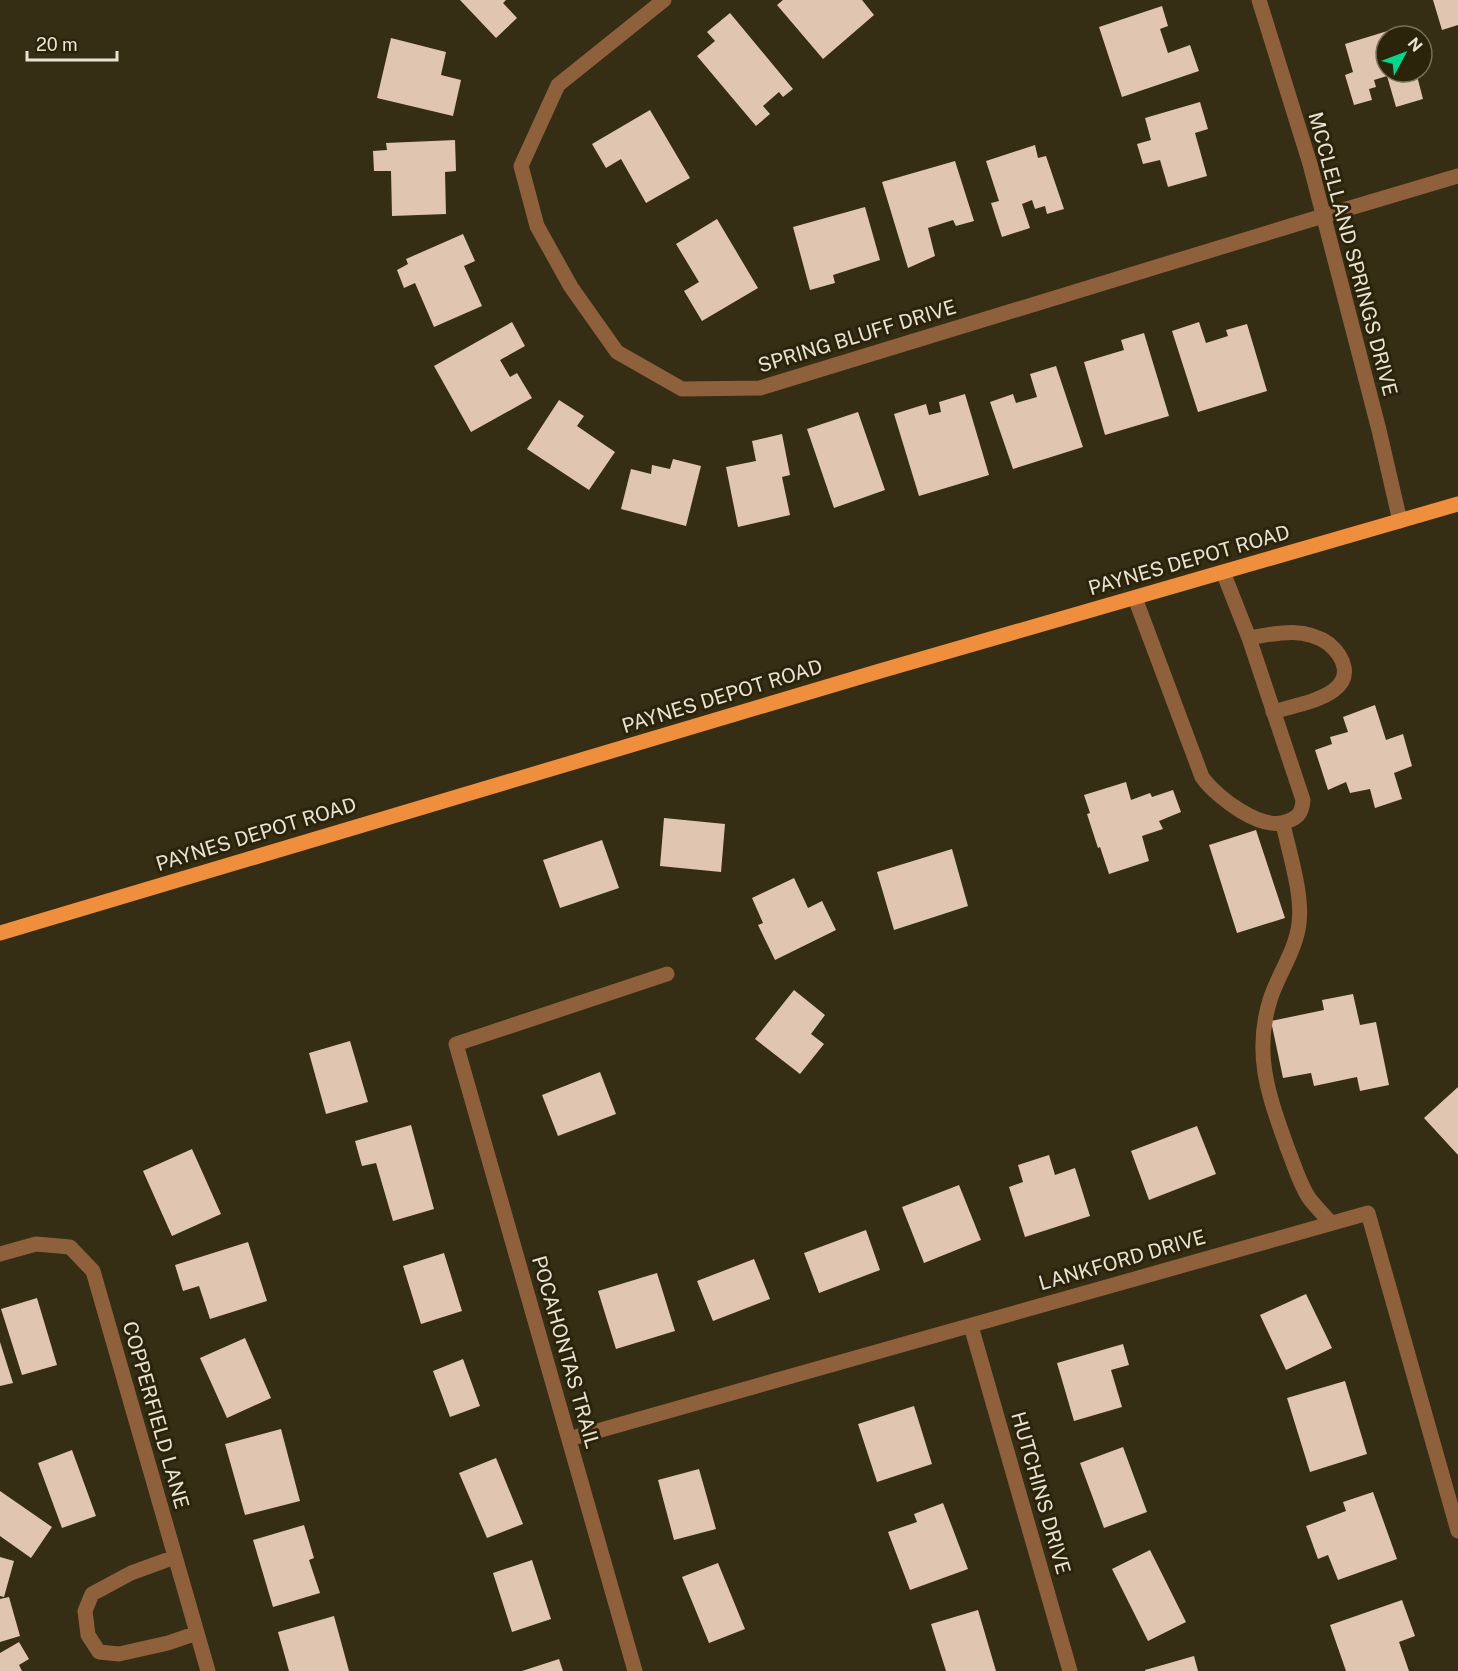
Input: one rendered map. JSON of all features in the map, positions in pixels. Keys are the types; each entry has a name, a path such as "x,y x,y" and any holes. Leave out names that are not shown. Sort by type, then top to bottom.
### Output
{"main road":[{"name":"PAYNES DEPOT ROAD","path":"0,933 880,671 1458,504"}],"street":[{"name":"SPRING BLUFF DRIVE","path":"664,0 558,85 521,166 537,226 571,287 617,352 682,389 760,388 1458,176"},
{"name":"MCCLELLAND SPRINGS DRIVE","path":"1259,0 1310,164 1401,521"},
{"path":"1135,598 1202,777 1212,790 1251,817 1267,823 1283,824 1295,818 1302,810 1303,800 1249,638 1223,572"},
{"path":"1249,638 1289,632 1310,634 1322,639 1343,660 1344,678 1332,692 1273,712"},
{"path":"1283,824 1299,904 1299,924 1293,948 1270,998 1265,1021 1264,1078 1271,1104 1301,1185 1330,1222"},
{"name":"POCAHONTAS TRAIL","path":"635,1671 456,1044 667,974"},
{"name":"LANKFORD DRIVE","path":"569,1439 1368,1213 1458,1531"},
{"name":"COPPERFIELD LANE","path":"0,1254 36,1245 70,1247 93,1271 208,1671"},
{"name":"HUTCHINS DRIVE","path":"971,1326 1070,1671"},
{"path":"175,1557 131,1573 92,1594 84,1611 88,1635 99,1652 118,1654 168,1643 197,1633"}],"building":[{"path":"460,0 506,0 503,3 517,18 496,38"},
{"path":"783,0 862,0 874,15 823,59 777,5"},
{"path":"1433,0 1458,0 1458,25 1442,30"},
{"path":"1162,6 1168,26 1160,29 1168,53 1190,45 1199,71 1122,97 1099,27"},
{"path":"730,13 793,89 783,97 779,92 763,106 770,114 756,126 697,56 715,41 707,32"},
{"path":"1374,35 1374,84 1376,87 1369,89 1372,100 1354,105 1345,75 1353,72 1345,44"},
{"path":"391,38 446,52 441,75 461,80 453,116 377,98"},
{"path":"1389,84 1419,84 1423,99 1396,107"},
{"path":"1200,102 1208,129 1195,133 1207,176 1168,187 1160,160 1143,164 1137,144 1151,140 1145,118"},
{"path":"650,110 690,178 646,203 621,159 606,168 592,144"},
{"path":"455,140 456,171 445,172 446,214 392,216 391,171 374,171 373,151 387,150 386,143"},
{"path":"1035,145 1038,158 1046,156 1064,209 1047,214 1045,206 1035,209 1032,200 1022,204 1030,228 1002,237 991,203 999,201 986,161"},
{"path":"955,161 974,221 956,226 953,220 928,228 935,256 908,268 882,182"},
{"path":"865,207 880,260 833,275 835,283 810,290 793,227"},
{"path":"717,219 758,288 702,321 684,291 699,282 676,244"},
{"path":"463,234 475,261 464,266 482,306 434,327 415,283 404,288 397,270 408,264 406,259"},
{"path":"512,322 525,346 500,360 510,377 517,373 532,398 471,432 434,366"},
{"path":"1199,322 1206,343 1228,336 1226,330 1247,324 1267,391 1198,412 1172,331"},
{"path":"1144,333 1169,416 1105,435 1084,362 1124,350 1121,340"},
{"path":"1056,366 1083,447 1013,469 990,402 1013,394 1016,403 1037,397 1030,374"},
{"path":"965,394 989,475 919,496 894,414 926,404 929,415 941,412 939,402"},
{"path":"559,400 584,416 577,426 615,452 589,490 527,449"},
{"path":"858,412 885,490 834,508 807,429"},
{"path":"782,434 790,475 782,477 790,515 738,527 726,467 756,461 752,441"},
{"path":"673,459 701,466 686,526 621,509 631,469 651,474 652,465 670,469"},
{"path":"1375,705 1386,740 1403,734 1412,766 1394,773 1402,799 1375,808 1370,789 1350,793 1346,782 1328,790 1315,750 1332,744 1330,737 1348,732 1343,717"},
{"path":"1126,782 1131,800 1150,793 1152,797 1173,790 1181,812 1159,821 1163,829 1142,836 1149,861 1109,874 1087,814 1090,813 1084,795"},
{"path":"664,818 725,824 721,872 660,866"},
{"path":"1256,830 1285,918 1237,933 1209,845"},
{"path":"602,840 619,888 560,908 543,860"},
{"path":"952,849 968,906 894,930 877,872"},
{"path":"794,878 808,908 822,901 836,930 775,960 758,925 763,923 752,898"},
{"path":"794,990 825,1015 811,1034 824,1044 800,1074 755,1039"},
{"path":"1353,994 1360,1025 1376,1022 1389,1085 1360,1091 1357,1077 1314,1086 1311,1073 1283,1078 1271,1021 1324,1010 1322,1000"},
{"path":"350,1041 368,1102 326,1114 309,1053"},
{"path":"600,1072 616,1114 558,1136 542,1095"},
{"path":"1458,1087 1458,1155 1424,1118"},
{"path":"411,1125 434,1209 393,1221 376,1163 362,1166 355,1141"},
{"path":"1197,1126 1216,1174 1149,1200 1131,1151"},
{"path":"192,1149 221,1214 172,1236 143,1171"},
{"path":"1049,1155 1055,1175 1075,1168 1090,1216 1025,1237 1009,1187 1023,1182 1018,1165"},
{"path":"959,1185 981,1240 924,1263 902,1207"},
{"path":"866,1230 880,1270 819,1293 804,1253"},
{"path":"248,1242 267,1301 210,1319 199,1286 183,1291 175,1265"},
{"path":"444,1253 462,1311 421,1324 403,1266"},
{"path":"754,1259 770,1299 713,1321 697,1281"},
{"path":"657,1273 675,1331 616,1349 598,1291"},
{"path":"1306,1294 1332,1348 1286,1370 1260,1315"},
{"path":"37,1298 57,1365 22,1375 1,1309"},
{"path":"245,1338 271,1398 227,1418 200,1358"},
{"path":"0,1342 13,1383 0,1386"},
{"path":"1123,1344 1129,1365 1111,1370 1122,1407 1074,1421 1057,1363"},
{"path":"463,1359 480,1406 450,1417 433,1371"},
{"path":"1345,1381 1367,1454 1310,1472 1287,1398"},
{"path":"914,1406 932,1464 877,1482 858,1424"},
{"path":"281,1429 300,1501 245,1515 225,1444"},
{"path":"1123,1447 1147,1512 1104,1528 1080,1463"},
{"path":"72,1450 96,1516 62,1528 38,1463"},
{"path":"496,1458 523,1524 487,1538 459,1473"},
{"path":"699,1469 716,1529 674,1540 658,1480"},
{"path":"0,1491 52,1527 31,1558 0,1536"},
{"path":"1373,1492 1397,1559 1338,1580 1328,1555 1318,1559 1306,1526 1346,1511 1343,1502"},
{"path":"943,1503 968,1569 910,1590 888,1532 917,1522 914,1514"},
{"path":"304,1525 314,1558 309,1560 320,1593 273,1607 253,1540"},
{"path":"1150,1550 1186,1622 1148,1641 1112,1569"},
{"path":"0,1557 14,1561 4,1597 0,1596"},
{"path":"532,1560 551,1619 512,1632 493,1573"},
{"path":"718,1563 745,1629 709,1643 682,1577"},
{"path":"9,1597 20,1636 0,1642 0,1599"},
{"path":"1402,1600 1415,1636 1399,1642 1409,1671 1346,1671 1330,1625"},
{"path":"978,1610 996,1671 946,1671 931,1624"},
{"path":"334,1616 349,1671 289,1671 278,1632"},
{"path":"19,1642 29,1659 19,1665 22,1671 0,1671 0,1653"},
{"path":"1194,1656 1198,1671 1145,1671 1145,1670"},
{"path":"559,1659 563,1671 522,1671"}]}
